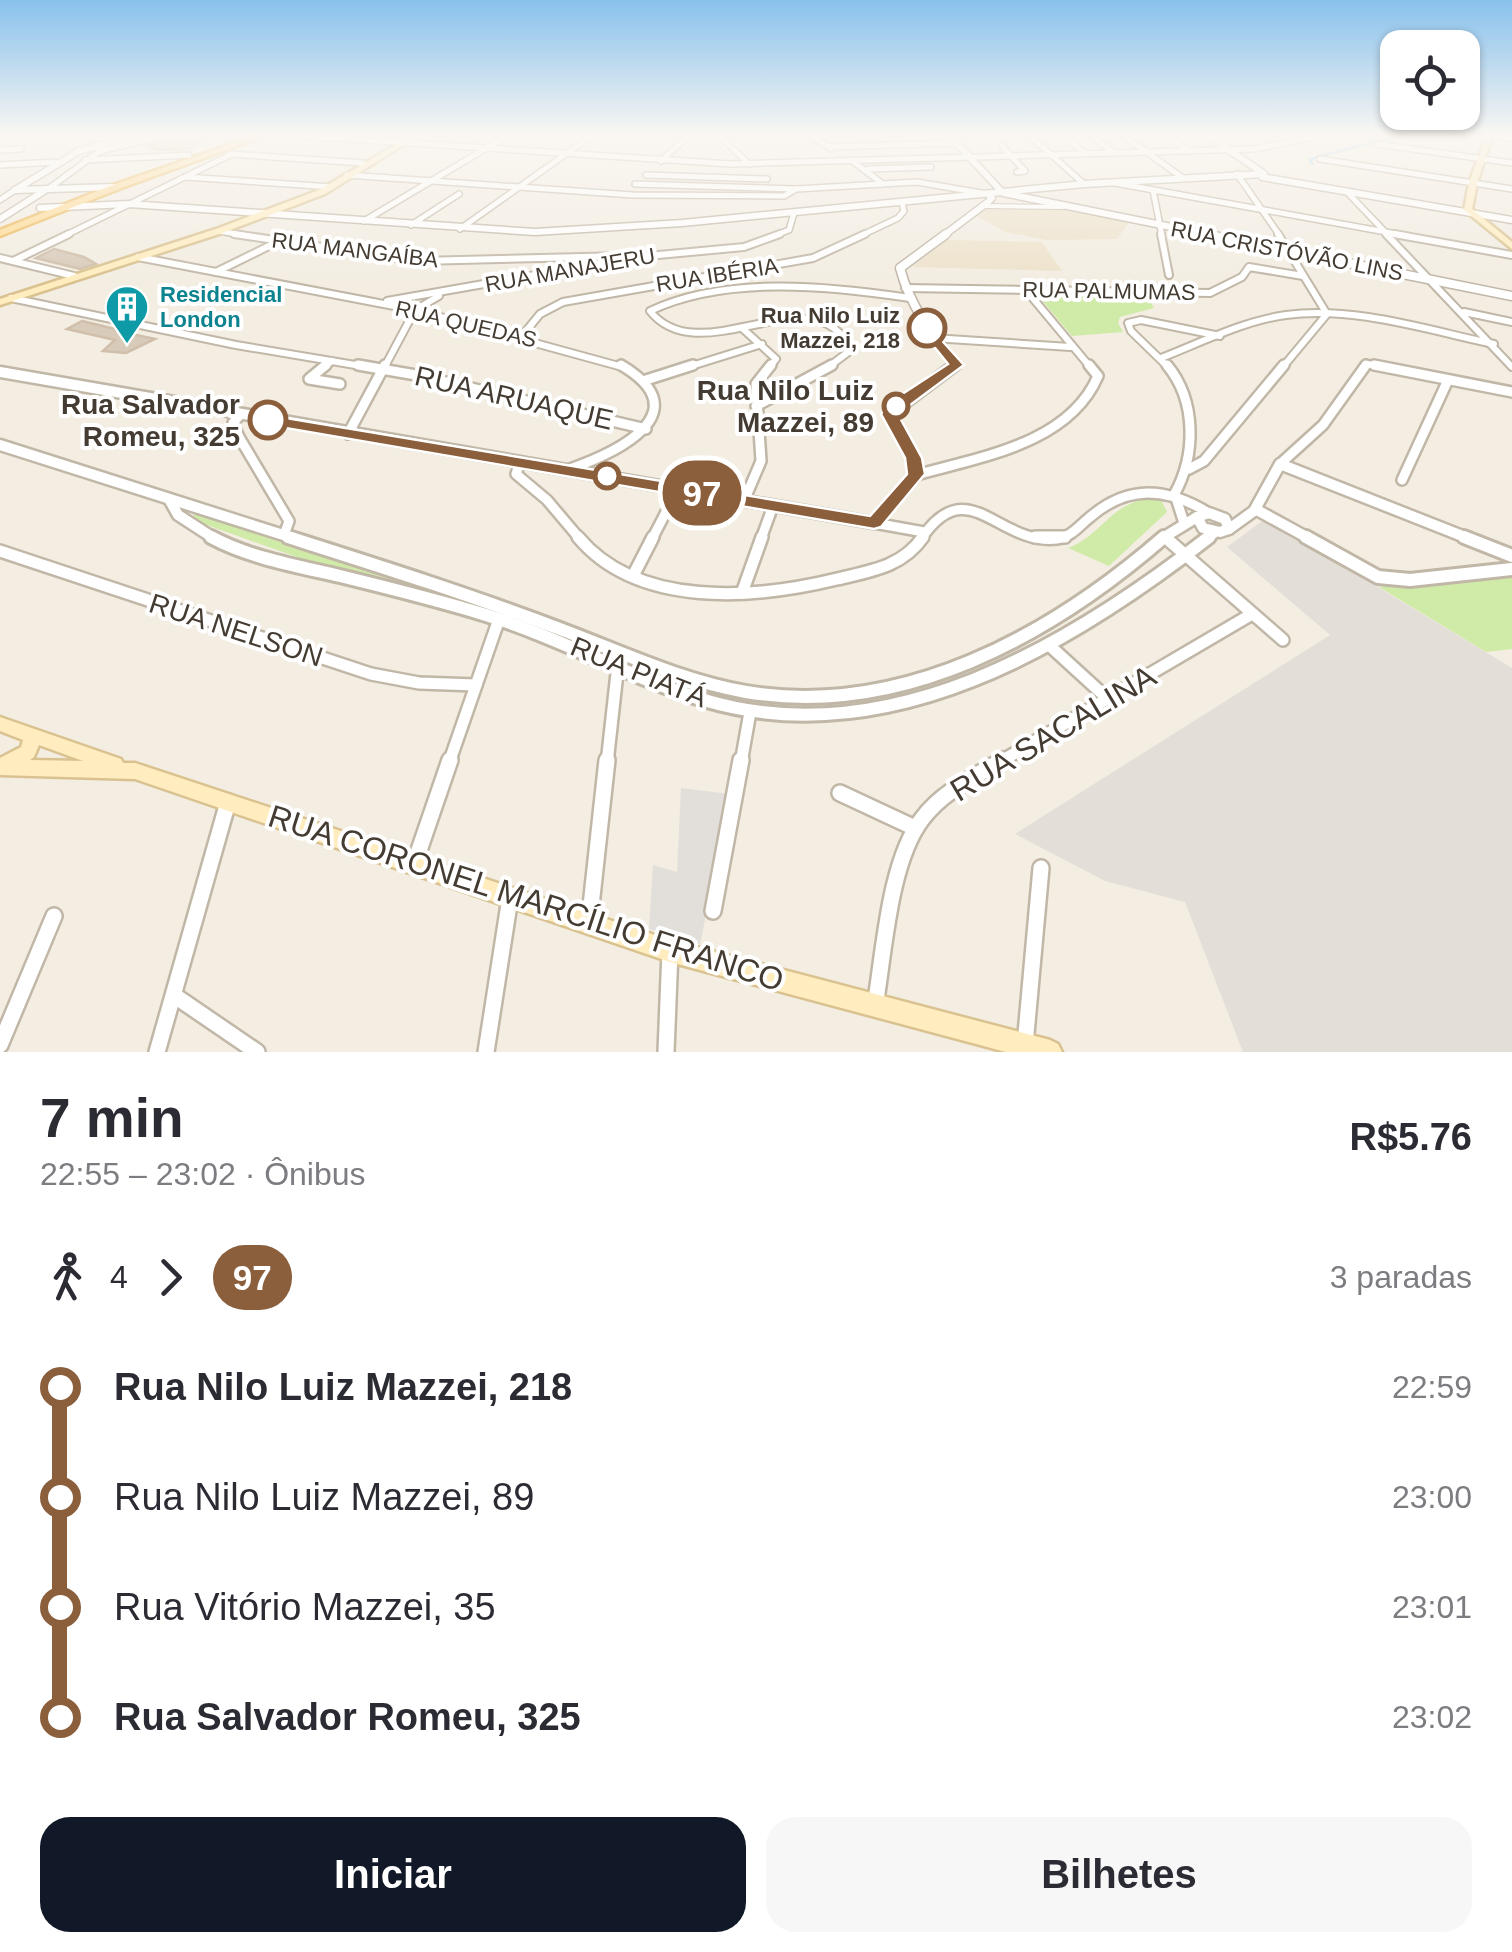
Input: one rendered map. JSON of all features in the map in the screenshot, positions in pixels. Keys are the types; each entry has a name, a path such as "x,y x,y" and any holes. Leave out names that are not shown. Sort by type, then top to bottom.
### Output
{"main road":[{"path":"0,222 106,183"},
{"path":"0,234 127,183"},
{"path":"6,300 218,231 337,183"},
{"path":"1472,183 1469,212 1512,246"},
{"path":"0,724 135,771"},
{"path":"0,766 28,752 33,736"},
{"name":"RUA CORONEL MARCÍLIO FRANCO","path":"0,766 135,771 670,951 1050,1052"}],"street":[{"path":"0,198 25,183"},
{"path":"0,222 55,183"},
{"path":"14,262 173,183"},
{"path":"274,183 332,187"},
{"path":"364,221 427,183"},
{"path":"461,183 623,195 787,196 796,189"},
{"path":"460,228 523,183"},
{"path":"623,195 635,184 796,189 923,183"},
{"path":"928,183 989,194"},
{"path":"994,183 1003,193"},
{"path":"40,208 137,204 534,232 1098,183"},
{"path":"1119,183 1512,255"},
{"path":"1244,183 1327,314"},
{"path":"1298,183 1512,220"},
{"path":"1473,183 1512,189"},
{"path":"14,191 116,187"},
{"path":"1153,190 1169,275"},
{"path":"1346,191 1494,344 1512,368"},
{"name":"RUA CRISTÓVÃO LINS","path":"1003,193 1512,296"},
{"path":"411,225 460,194"},
{"path":"916,474 914,458 890,414 956,365 933,338 907,293 901,266 983,206 992,198 989,194"},
{"name":"RUA IBÉRIA","path":"522,336 540,314 563,302 830,253 898,218 904,211 902,203"},
{"path":"983,206 1071,207"},
{"name":"RUA MANAJERU","path":"376,303 615,258 740,247 772,240 790,230 794,212"},
{"name":"RUA MANGAÍBA","path":"218,231 425,261 469,262 565,253 615,258"},
{"path":"216,272 278,242"},
{"path":"734,272 733,260 740,247"},
{"name":"RUA QUEDAS","path":"138,257 415,310 619,364 646,380"},
{"path":"0,258 74,276"},
{"name":"RUA PALMUMAS","path":"742,328 686,332 655,320 650,311 702,296 790,289 1210,293 1242,277 1249,267 1303,276"},
{"path":"874,523 916,474 1017,442 1070,419 1096,386 1098,376 1026,290"},
{"name":"RUA MANAJERU","path":"415,310 449,291"},
{"name":"RUA ARUAQUE","path":"6,300 176,334 382,368 646,429"},
{"path":"348,434 415,310"},
{"path":"1463,312 1512,322"},
{"path":"1184,523 1174,494 1188,469 1204,461 1327,314"},
{"path":"1161,358 1272,317 1327,314 1494,344"},
{"path":"742,328 791,318 818,318 840,333 852,348 844,359 756,406"},
{"path":"1188,469 1185,457 1190,405 1161,358 1130,331 1128,322 1144,320 1220,336"},
{"path":"742,328 776,359 756,384 761,461 744,500"},
{"path":"933,338 1070,347"},
{"path":"566,470 627,444 646,429 654,419 656,406 646,380 762,344"},
{"path":"332,361 310,379 340,384"},
{"path":"1512,392 1365,365 1324,425 1280,464 1254,512 1378,577 1410,580 1512,569"},
{"path":"0,372 924,532"},
{"path":"1402,480 1448,380"},
{"path":"239,416 233,423 239,437 288,520 284,535"},
{"name":"RUA PIATÁ","path":"0,445 200,507 559,628 707,686 780,699 825,700 901,687 982,656 1124,572 1184,523 1203,515"},
{"path":"519,464 516,474 547,499 590,551 633,576 690,590 742,593 896,563 914,552 924,532 945,510 956,506 1030,535 1058,539 1071,534 1119,494 1144,491 1174,494 1223,527"},
{"path":"1280,464 1511,553"},
{"path":"633,576 678,489"},
{"path":"169,499 176,516 200,507"},
{"path":"742,593 774,506"},
{"name":"RUA PIATÁ","path":"176,516 209,537 279,561 499,618 686,695 750,712 812,716 887,707 973,680 1050,646 1223,527 1241,525 1254,512"},
{"path":"1166,538 1283,640"},
{"path":"1479,543 1490,557 1492,570"},
{"name":"RUA NELSON","path":"0,551 371,674 420,684 476,685"},
{"name":"RUA SACALINA","path":"915,828 962,784 1252,614"},
{"path":"413,866 499,618"},
{"path":"1050,646 1108,699"},
{"path":"589,924 618,664"},
{"path":"713,911 750,712"},
{"path":"840,793 915,828 895,902 875,1006"},
{"path":"157,1052 228,802"},
{"path":"1025,1046 1041,868"},
{"path":"486,1052 510,898"},
{"path":"0,1046 54,916"},
{"path":"666,1052 670,951"},
{"path":"175,996 257,1052"}],"shaded area":[{"path":"988,207 1061,208 1130,221 1117,239 1046,240 1006,232 976,216"},
{"path":"947,240 1042,242 1062,271 912,267"},
{"path":"1265,519 1512,668 1512,1052 1243,1052 1185,902 1105,881 1015,834 1330,635 1227,547"},
{"path":"681,788 730,794 700,945 649,929 653,865 677,872"}],"green space":[{"path":"1035,292 1146,294 1154,308 1120,317 1118,323 1123,332 1072,336"},
{"path":"1153,498 1162,502 1167,512 1109,566 1068,548 1126,506"},
{"path":"195,514 401,583 308,561 190,519"},
{"path":"1512,572 1512,649 1486,652 1379,587"}],"building":[{"path":"54,249 96,264 80,269 36,258"},
{"path":"82,321 155,339 126,353 103,351 115,340 67,329"}],"bus line":[{"name":"97","path":"268,420 874,523 900,488 916,474 914,458 890,414 956,365 927,328"}],"place":[{"name":"Rua Nilo Luiz Mazzei, 218","path":"927,328"},
{"name":"Residencial London","path":"127,345"},
{"name":"Rua Nilo Luiz Mazzei, 89","path":"896,406"},
{"name":"Rua Salvador Romeu, 325","path":"268,420"}]}
